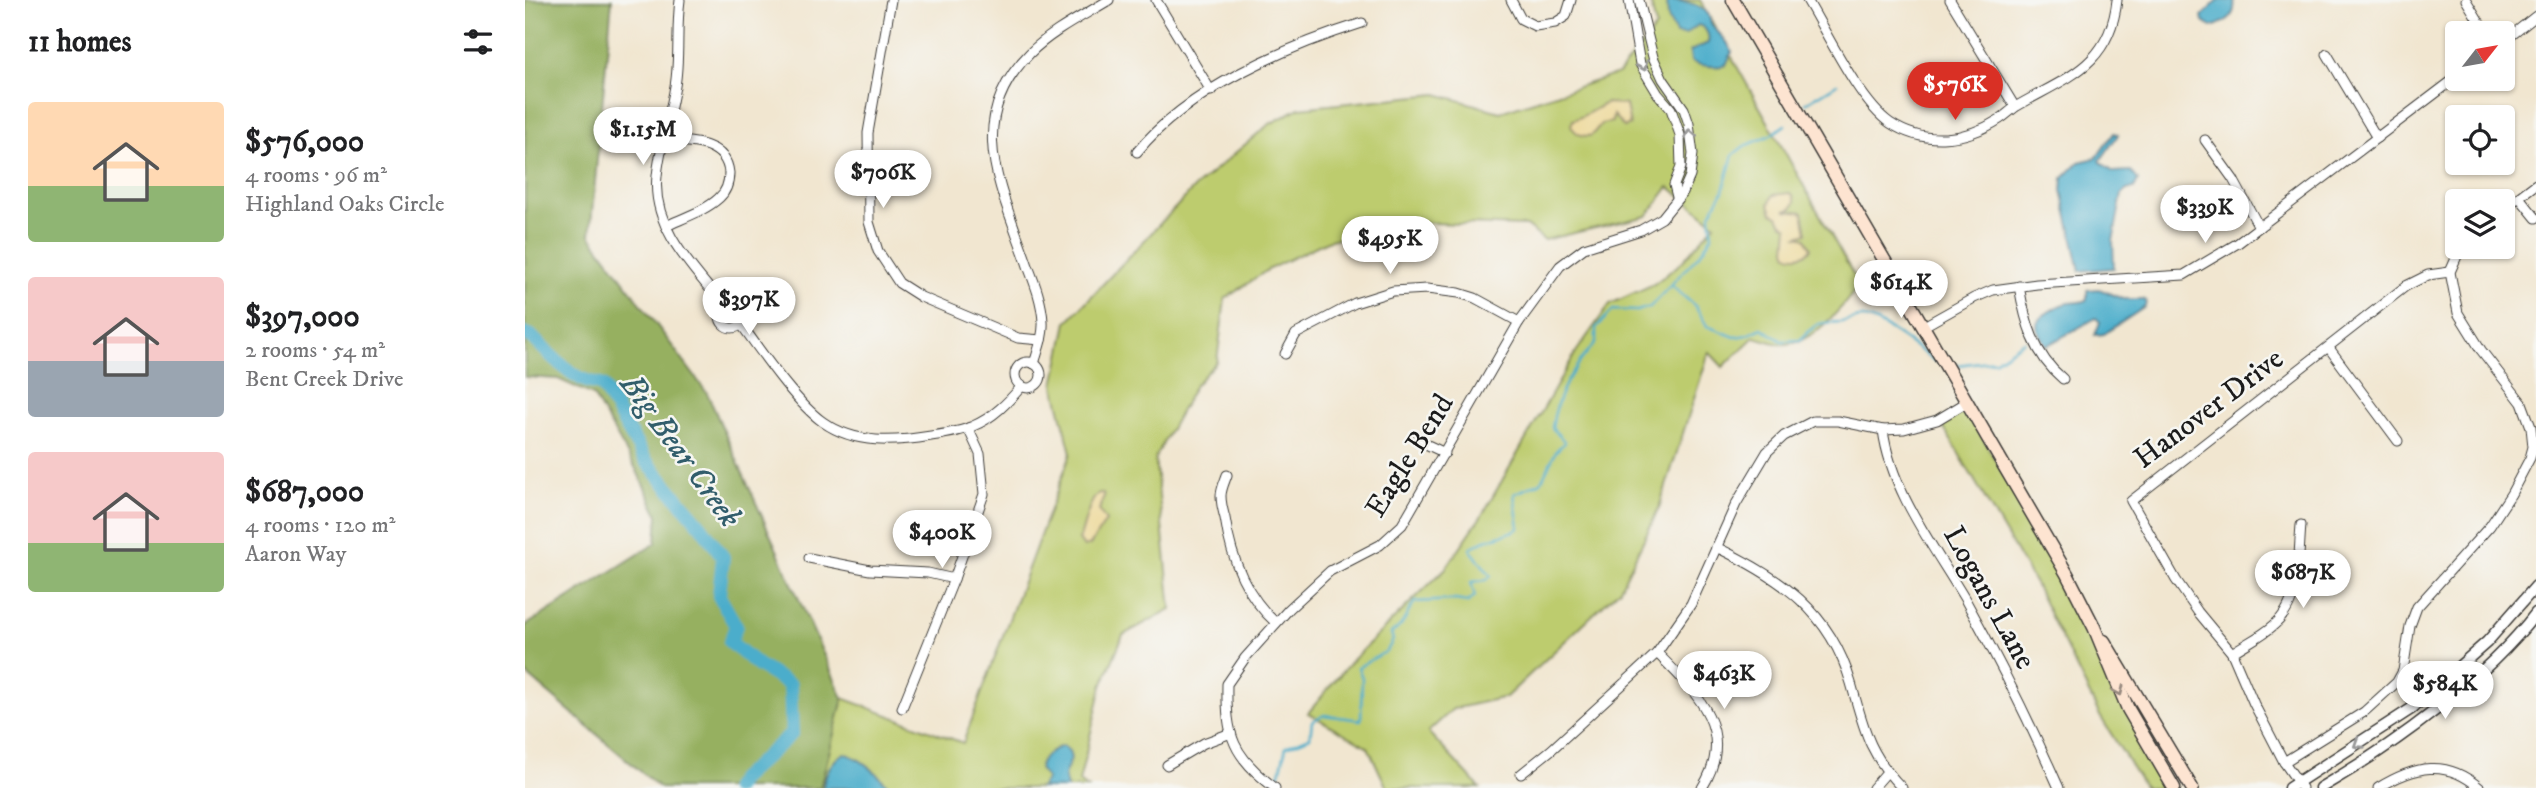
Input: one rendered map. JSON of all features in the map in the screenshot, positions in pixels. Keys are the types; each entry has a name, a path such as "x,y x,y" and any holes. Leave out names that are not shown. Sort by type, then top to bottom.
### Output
{"main road":[{"path":"1733,0 2067,574 2094,627 2192,788"},
{"path":"2094,627 2128,709 2174,788"}],"street":[{"path":"680,0 677,20 677,71 662,140 656,193 666,226 682,254 725,307"},
{"path":"891,0 868,133 869,222 878,251 899,283 921,297 1018,338 1041,340"},
{"path":"1034,364 1043,326 1041,302 995,167 991,133 993,113 1005,85 1032,51 1109,0"},
{"path":"1156,0 1211,91"},
{"path":"1511,0 1521,19 1535,26 1555,23 1566,16 1571,0"},
{"path":"1629,0 1640,64 1671,109 1680,135 1681,167 1674,185 1677,197"},
{"name":"Eagle Bend","path":"1275,788 1246,763 1231,740 1227,684 1245,658 1276,623 1330,571 1380,545 1402,525 1519,321 1560,266 1584,248 1654,223 1662,218 1683,192 1693,168 1692,138 1684,109 1663,79 1653,57 1639,0"},
{"path":"1807,0 1871,106 1900,128 1920,137 1952,138 1999,120 2015,107 2069,79 2097,54 2108,39 2117,0"},
{"path":"1950,0 2015,107"},
{"path":"2466,0 2479,21"},
{"path":"2515,32 2536,16"},
{"path":"1137,152 1176,112 1211,91 1269,58 1317,37 1361,23"},
{"path":"2327,54 2377,138"},
{"path":"1924,326 1993,290 2184,275 2231,248 2445,86"},
{"path":"662,140 693,142 714,148 722,153 729,176 726,190 716,201 666,226"},
{"path":"2205,140 2233,179 2259,227"},
{"path":"2515,200 2536,184"},
{"path":"2519,197 2536,218"},
{"path":"2284,762 2364,712 2397,682 2403,671 2410,626 2417,607 2490,526 2530,458 2532,436 2527,414 2511,387 2462,322 2455,304 2450,272 2456,259"},
{"name":"Hanover Drive","path":"2296,786 2254,704 2232,653 2176,580 2131,500 2406,286 2428,275 2450,272"},
{"path":"2019,286 2022,309 2035,345 2052,370 2063,379"},
{"path":"1285,354 1296,334 1355,303 1393,291 1427,289 1459,293 1475,298 1519,321"},
{"path":"734,304 741,308 744,317 741,324 730,328 723,324 721,313 725,307 734,304"},
{"path":"741,324 810,411 837,430 867,439 896,442 968,428 988,418 1006,404 1022,386 1034,386 1040,379 1040,370 1034,364 1026,362 1018,367 1015,375 1022,386"},
{"path":"2329,348 2398,441"},
{"path":"1521,774 1657,653 1691,604 1742,493 1767,453 1784,436 1813,421 1838,421 1883,430 1904,429 1937,420 1967,402"},
{"path":"902,708 954,579 984,494 980,454 968,428"},
{"name":"Logans Lane","path":"1883,430 1886,452 1901,491 1968,604 2059,788"},
{"path":"1417,440 1445,453"},
{"path":"1227,475 1221,496 1227,536 1236,565 1259,608 1276,623"},
{"path":"2232,653 2275,625 2285,613 2295,582 2301,525"},
{"path":"1716,547 1757,567 1788,588 1832,635 1851,683 1872,750 1902,788"},
{"path":"809,558 870,570 928,573 954,579"},
{"path":"2296,786 2410,709 2487,642 2536,586"},
{"path":"2320,788 2444,703 2478,674 2536,613"},
{"path":"1657,653 1698,696 1711,717 1715,732 1715,755 1702,788"},
{"path":"1167,765 1204,743 1231,733"},
{"path":"2378,788 2419,768 2447,769 2459,773 2480,788"},
{"path":"1873,788 1887,772"}],"green space":[{"path":"525,0 612,0 590,235 707,393 843,698 820,788 660,788 525,673 525,626 656,543 658,515 636,469 593,395 558,379 525,377"},
{"path":"1650,0 1700,0 1859,285 1825,324 1803,339 1781,344 1754,337 1723,367 1709,352 1659,508 1620,589 1506,697 1453,709 1428,732 1480,788 1387,788 1368,747 1308,713 1353,659 1446,568 1484,512 1576,352 1610,304 1654,284 1681,263 1715,224 1669,187 1647,216 1544,240 1526,226 1398,222 1327,241 1269,269 1225,299 1217,361 1195,385 1155,458 1171,609 1123,635 1102,686 1079,782 1087,788 820,788 843,698 963,743 1071,453 1054,385 1067,322 1194,188 1268,125 1299,108 1437,94 1500,112 1618,74 1656,27"},
{"path":"1960,413 1973,421 2084,616 2170,788 2145,788 2100,716 2035,584 1941,423"}],"sand":[{"path":"1606,103 1626,105 1630,125 1624,127 1613,115 1612,122 1601,124 1592,135 1582,135 1574,130 1571,125 1573,120"},
{"path":"1790,193 1795,202 1792,208 1785,210 1803,212 1807,233 1798,236 1806,238 1811,248 1801,256 1788,254 1788,227 1772,213 1769,204 1773,195"},
{"path":"1099,493 1104,496 1099,510 1106,521 1090,545 1084,547 1079,540 1089,508"}],"water":[{"path":"1667,0 1689,3 1705,10 1712,25 1726,40 1732,52 1726,65 1708,66 1691,61 1690,51 1708,43 1708,34 1698,25 1685,35 1676,34 1668,18"},
{"path":"2218,0 2234,0 2234,11 2226,21 2212,27 2203,22 2202,16"},
{"path":"2114,133 2118,135 2100,161 2113,172 2131,171 2138,180 2134,188 2122,194 2113,241 2114,268 2080,271 2062,191 2063,178 2079,162 2096,158"},
{"path":"2099,289 2123,299 2142,299 2146,301 2145,307 2104,334 2095,335 2100,322 2096,318 2046,346 2037,327 2040,318 2064,304 2087,300 2087,290"},
{"path":"1063,746 1069,751 1071,759 1064,775 1067,788 1040,788 1047,779 1039,769 1042,761"},
{"path":"844,753 869,767 890,788 823,788 829,768"}],"waterway":[{"path":"1806,103 1837,84"},
{"path":"1273,782 1280,773 1286,747 1310,737 1312,721 1324,715 1361,720 1362,678 1358,667 1387,651 1393,640 1391,633 1402,623 1415,602 1468,602 1475,596 1471,582 1486,580 1491,576 1470,549 1519,528 1514,494 1541,482 1556,451 1565,442 1552,428 1554,415 1567,382 1596,342 1596,328 1613,310 1637,311 1650,307 1700,254 1712,236 1710,214 1723,191 1733,155 1785,125"},
{"path":"1672,286 1695,306 1707,326 1735,337 1762,328 1782,341 1800,340 1818,324 1864,318 1890,329 1935,361"},
{"name":"Big Bear Creek","path":"525,334 530,335 575,375 603,386 646,461 701,526 723,557 719,596 736,626 730,642 759,666 790,685 792,733 740,780 735,788"},
{"path":"1957,365 1996,360 2024,341"}]}
